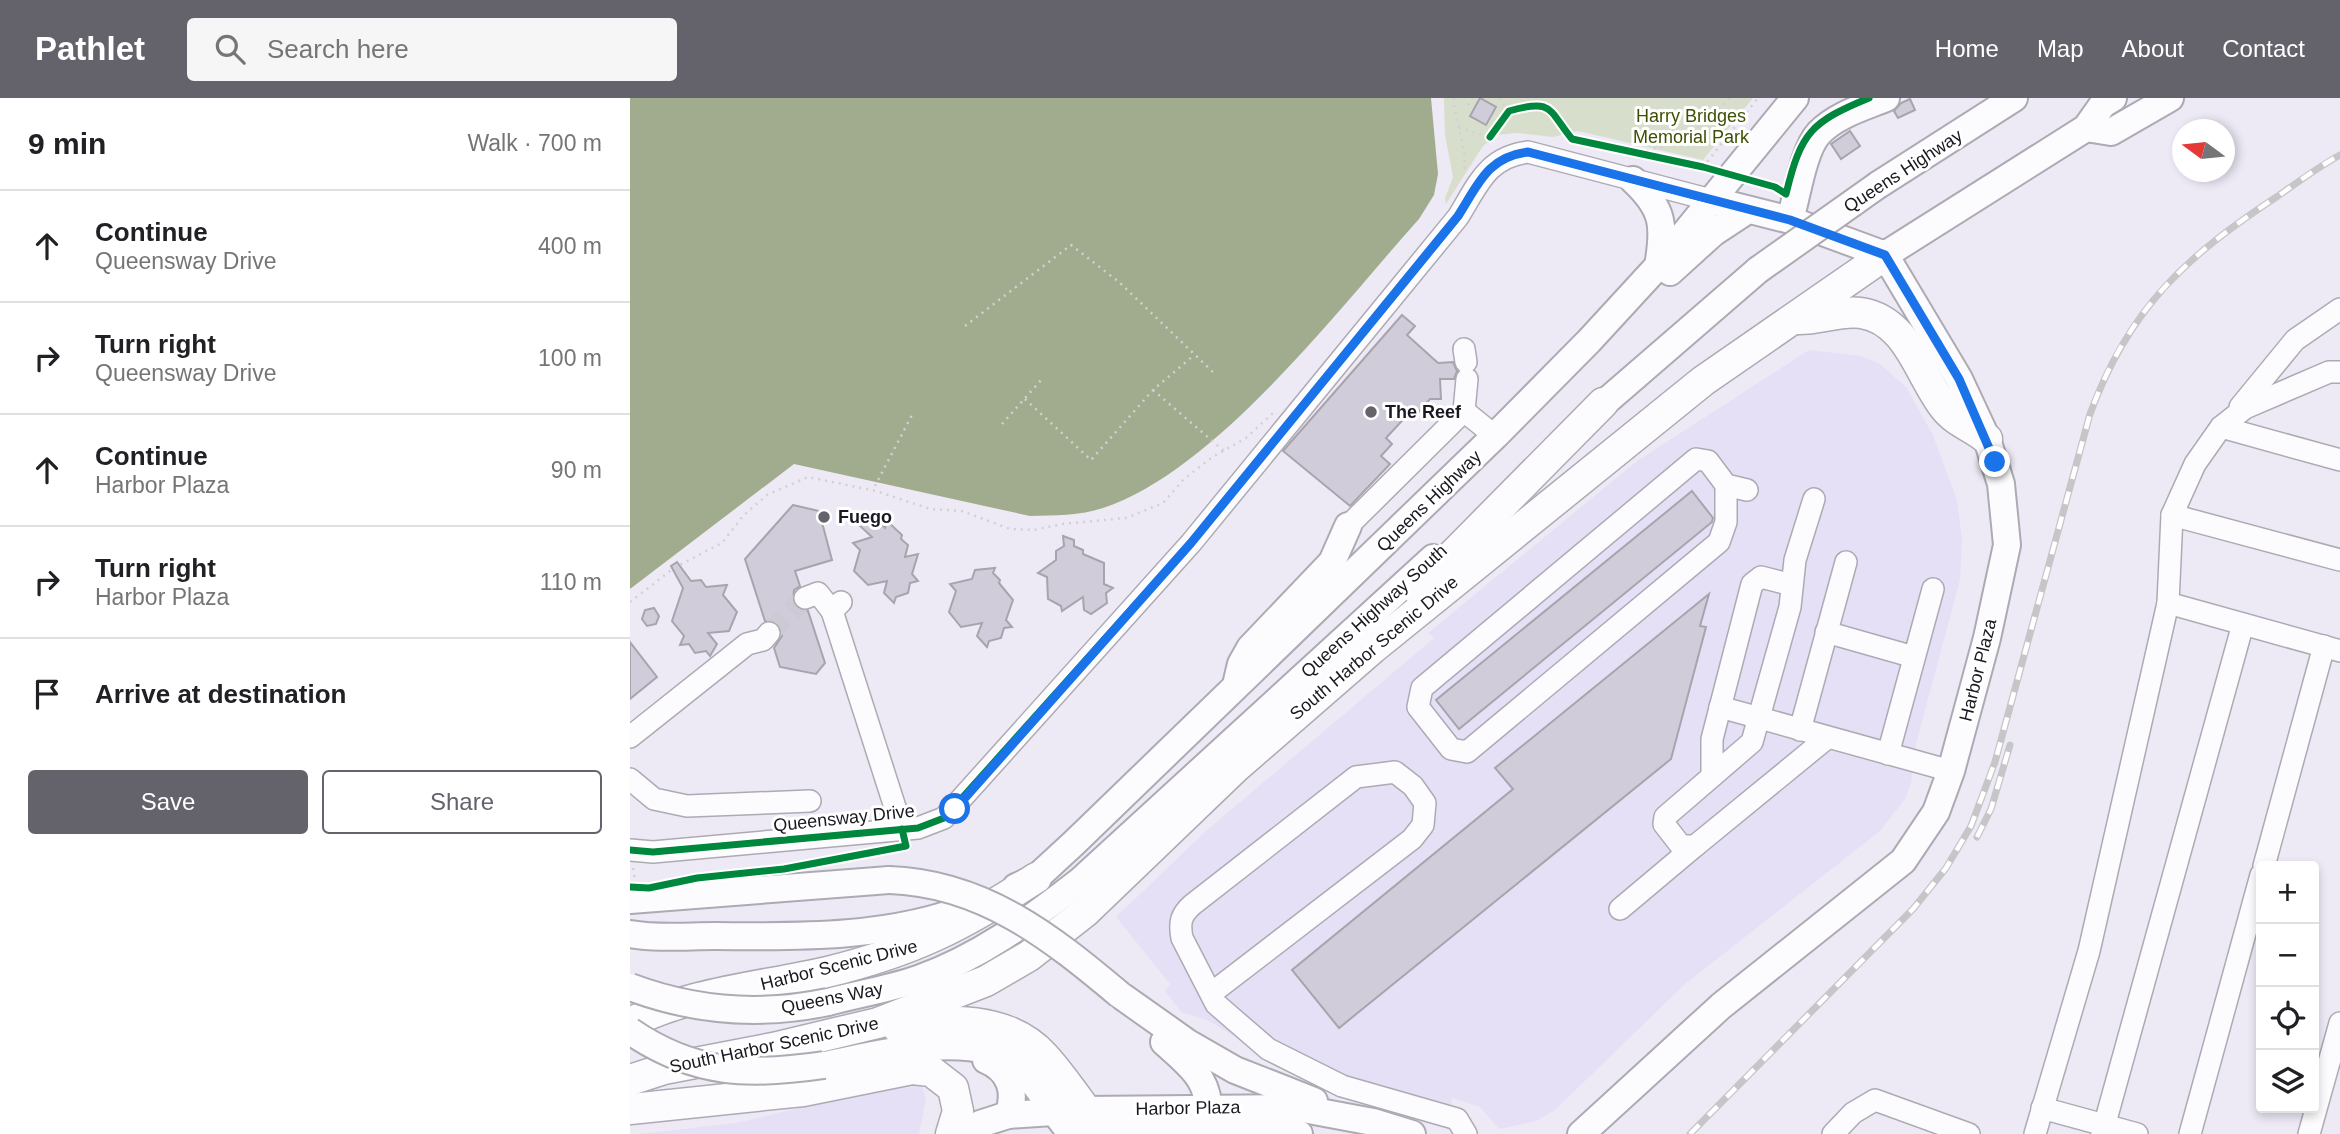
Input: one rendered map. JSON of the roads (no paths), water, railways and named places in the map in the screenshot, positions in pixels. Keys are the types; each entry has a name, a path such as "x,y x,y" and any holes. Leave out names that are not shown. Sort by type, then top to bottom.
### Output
{"highway":[{"name":"South Harbor Scenic Drive","path":"630,1080 664,1069 773,1048 878,1023 986,981 1028,956 1085,912 1294,714 1703,381 1885,255"},
{"path":"1793,319 1811,320 1848,312 1883,320 1895,329 1943,407 1954,419 1987,439"},
{"path":"1294,714 1603,403"},
{"name":"Harbor Scenic Drive","path":"630,1023 671,1006 826,972 910,948 972,920 1036,878"},
{"path":"773,1048 841,1041 909,1026 963,1023 1004,1029 1030,1043 1051,1064 1078,1122 1104,1133"},
{"path":"630,1109 803,1091 912,1069 931,1071 943,1077 953,1088 958,1111 951,1134"}],"main road":[{"name":"Queens Highway","path":"1036,878 1236,688 1539,391 1658,266 1795,98"},
{"path":"1790,220 1808,154 1818,134 1837,119 1886,98"},
{"name":"Queens Highway","path":"1758,270 1878,185 2014,98"},
{"name":"South Harbor Scenic Drive","path":"1885,255 2086,128 2103,104 2113,98"},
{"path":"2086,128 2111,132 2170,98"},
{"path":"1633,180 1660,213 1661,246 1658,266"},
{"path":"1711,200 1790,220 1885,255"},
{"path":"1539,391 1713,233 1748,210"},
{"name":"Harbor Plaza","path":"1580,1134 1721,1006 1903,860 1936,811 1951,771 1987,638 2007,545 2001,484 1987,439 1959,379 1885,255"},
{"name":"Queens Highway South","path":"987,947 1080,881 1603,403 1758,270"},
{"path":"1236,688 1241,664 1250,648 1332,562 1348,526"},
{"path":"630,934 734,937 875,930 957,912 1036,878"},
{"path":"636,890 889,880 912,881 957,891 1009,912 1054,941 1121,996 1188,1043 1235,1070 1374,1122"},
{"name":"Queens Way","path":"630,986 682,1002 733,1010 761,1011 828,1002 917,979 987,947"},
{"path":"1121,996 1141,1020 1195,1069 1207,1089 1210,1119"},
{"path":"630,1031 674,1057 720,1069 771,1073 891,1052 944,1048 976,1049 1006,1057 1029,1078 1054,1122"},
{"path":"944,1048 980,1057 1003,1071 1012,1088 1013,1098 1008,1115"},
{"name":"Harbor Plaza","path":"1104,1133 1297,1108 1374,1122 1412,1134"},
{"name":"Harbor Plaza","path":"966,1134 980,1124 1008,1115 1054,1122 1210,1119 1299,1134"}],"street":[{"name":"Queensway Drive","path":"630,850 653,852 918,828 944,818 1191,543 1458,216 1486,173 1498,160 1509,154 1528,152 1711,200"},
{"path":"2035,1134 2089,951 2168,603 2172,515 2195,464 2224,425 2295,340 2340,309"},
{"path":"1348,526 1464,411 1465,363"},
{"path":"2224,425 2245,408 2283,390 2329,372 2340,372"},
{"path":"1464,411 1495,436"},
{"path":"2224,425 2340,460"},
{"path":"1696,460 1708,461 1737,487 1719,542 1466,752 1451,749 1418,707 1422,688 1696,460"},
{"path":"1695,846 1681,846 1664,824 1665,817 1752,742 1790,607 1795,560 1814,499"},
{"path":"2172,515 2340,560"},
{"path":"1800,730 1846,562"},
{"path":"1712,776 1712,739 1752,584 1761,577 1793,585"},
{"path":"1888,754 1933,589"},
{"path":"805,598 818,593 836,606 902,829"},
{"path":"2168,603 2332,648 2266,861"},
{"path":"2103,1129 2243,624"},
{"path":"1826,632 1914,656"},
{"path":"630,737 747,644 763,640 769,633"},
{"path":"1720,707 1951,771"},
{"path":"1620,909 1827,738"},
{"path":"1213,992 1412,839 1423,825 1425,803 1413,786 1395,772 1356,777 1183,914 1179,926 1182,937 1213,992 1216,1004 1231,1020 1268,1049 1342,1086 1457,1119 1466,1134"},
{"path":"630,779 654,799 687,806 810,801"},
{"path":"2190,1134 2256,893"},
{"path":"2309,1134 2340,1023"},
{"path":"1833,1134 1853,1113 1875,1100 1919,1126 1963,1133"},
{"path":"2042,1108 2103,1129 2137,1134"}],"tunnel":[{"path":"769,633 805,598"}],"railway":[{"path":"1690,1134 1913,909 1946,868 1971,826 1995,762 2090,414 2123,344 2142,314 2188,263 2215,240 2340,155"},
{"path":"1977,837 1991,809 2010,745"}],"place":[{"name":"The Reef","path":"1371,412"},
{"name":"Fuego","path":"824,517"}],"park label":[{"name":"Harry Bridges Memorial Park","path":"1691,126"}]}
